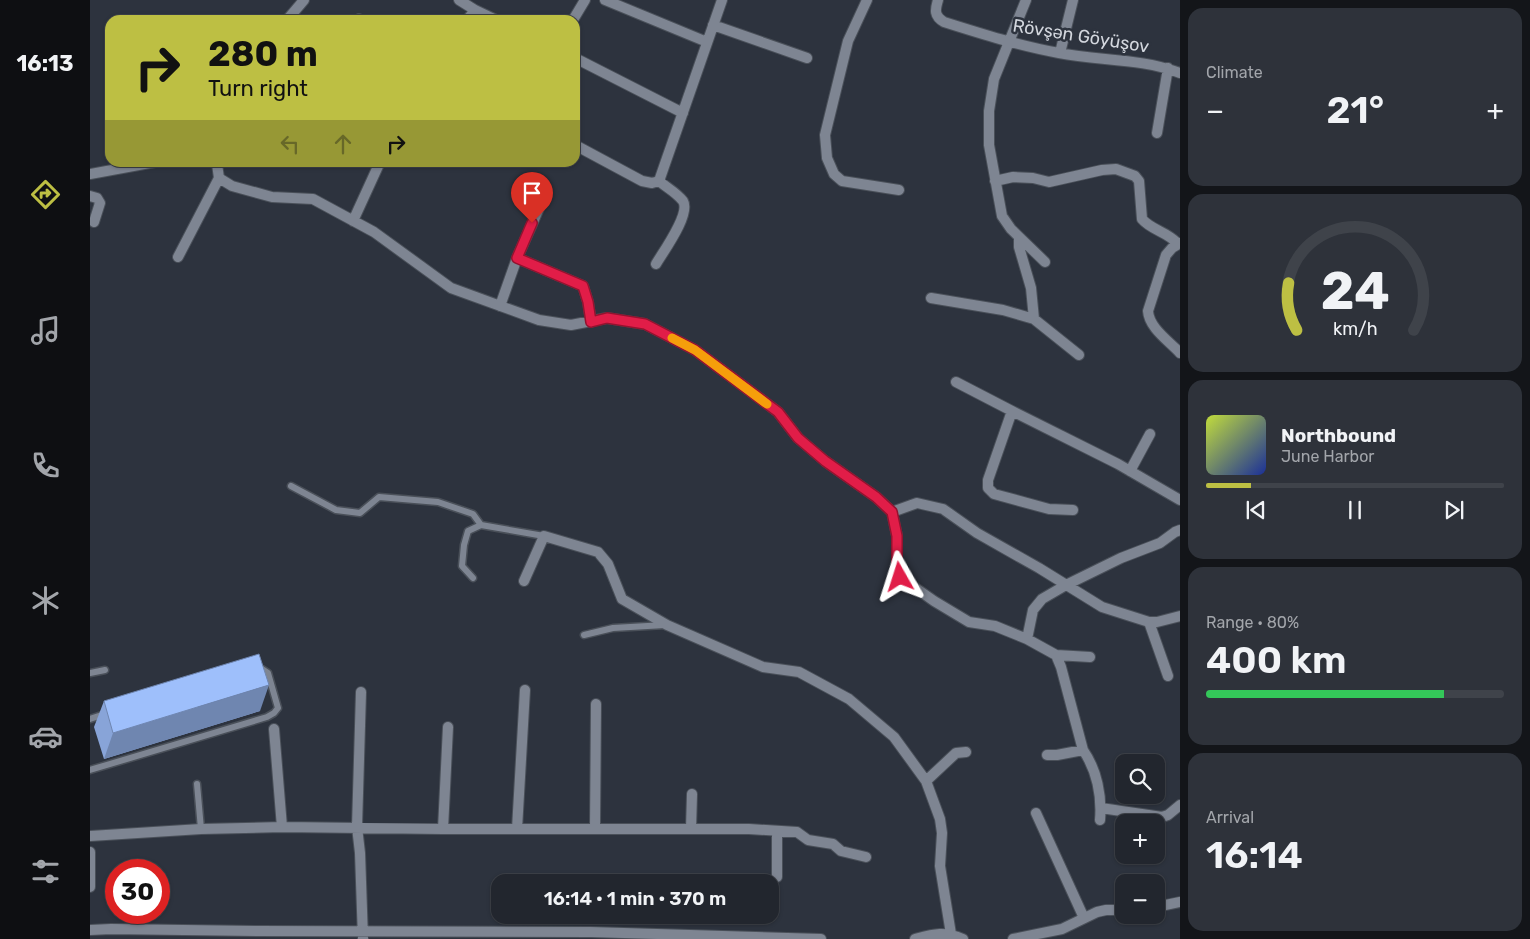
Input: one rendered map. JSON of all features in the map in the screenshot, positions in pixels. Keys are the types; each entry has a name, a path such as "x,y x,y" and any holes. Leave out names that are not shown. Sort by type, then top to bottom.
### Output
{"street":[{"path":"291,15 304,0"},
{"path":"459,0 486,15"},
{"path":"576,15 584,0"},
{"path":"605,0 707,42"},
{"path":"580,148 642,181 652,184 659,181 722,0"},
{"path":"867,0 848,41 825,135 827,158 834,174 842,181 899,190"},
{"name":"Rövşən Göyüşov","path":"937,0 935,10 938,19 1009,42 1060,53 1140,62 1168,68 1180,73"},
{"path":"1026,0 994,79 989,111 989,145 1002,216 1011,229 1045,262"},
{"path":"1060,53 1073,0"},
{"path":"471,15 475,10"},
{"path":"713,25 807,58"},
{"path":"580,61 683,113"},
{"path":"1156,133 1168,68"},
{"path":"90,174 128,167"},
{"path":"178,257 219,178 216,167"},
{"path":"353,221 378,167"},
{"path":"995,181 1014,177 1033,178 1049,182 1102,170 1116,170 1135,176 1139,181 1142,219 1179,244 1166,255 1148,311 1148,318 1180,353"},
{"path":"219,178 232,186 272,197 313,199 374,232 451,288 500,306 540,320 571,325 607,318 645,324 695,350 778,412 798,438 825,461 876,497 892,512 897,536 897,563 900,577 934,601 969,622 996,626 1027,639 1056,655 1090,657"},
{"path":"656,264 683,217 685,207 682,200 659,181"},
{"path":"90,196 97,198 100,203 94,222"},
{"path":"500,306 517,258 540,206"},
{"path":"1019,237 1019,247 1031,288 1034,319"},
{"path":"517,258 583,286 591,322"},
{"path":"931,298 1003,310 1034,319 1079,356"},
{"path":"956,382 1118,464 1180,500"},
{"path":"1012,412 988,480 988,488 994,494 1049,509 1073,510"},
{"path":"1130,471 1150,434"},
{"path":"892,512 916,503 943,509 977,533 1039,568 1102,608 1149,622 1158,622 1180,616"},
{"path":"1027,639 1033,610 1042,600 1066,585 1121,558 1160,543 1180,530"},
{"path":"524,581 544,536 598,552 608,564 622,598 667,624 763,667 799,672 849,699 894,737 926,781 940,819 942,833 940,866 951,934"},
{"path":"1149,622 1168,676"},
{"path":"1056,655 1061,667 1083,750 1091,761 1097,779 1101,808 1100,820"},
{"path":"517,829 524,690"},
{"path":"361,692 357,827 360,853 363,935"},
{"path":"595,829 596,704"},
{"path":"443,829 448,727"},
{"path":"274,729 282,826"},
{"path":"1047,755 1083,750"},
{"path":"926,781 956,753 966,752"},
{"path":"691,829 692,794"},
{"path":"1101,808 1162,817 1180,806"},
{"path":"1036,813 1084,918"},
{"path":"90,836 282,826 443,829 749,829 797,832 808,840 833,844 842,851 866,857"},
{"path":"777,831 777,874"},
{"path":"90,852 90,887"},
{"path":"1165,905 1180,902"},
{"path":"1013,939 1062,929 1097,912 1115,910"},
{"path":"90,930 111,929 257,935 821,939"},
{"path":"915,939 938,934 951,934 963,939"}],"lane":[{"path":"292,486 336,510 360,513 379,497 438,502 473,514 481,525"},
{"path":"473,578 462,566 464,544 468,531 481,525 544,536"},
{"path":"584,635 613,628 667,624"},
{"path":"90,770 267,717 274,713 278,708 268,673 262,669 248,672"},
{"path":"90,673 105,670"},
{"path":"90,719 111,712"},
{"path":"198,784 201,829"}],"building":[{"path":"259,654 269,685 113,733 104,701"}],"slow traffic":[{"path":"672,338 695,350 767,404"}],"route":[{"path":"532,223 517,258 583,286 591,322 607,318 645,324 695,350 778,412 798,438 825,461 876,497 892,512 897,536 897,563 900,577"}]}
